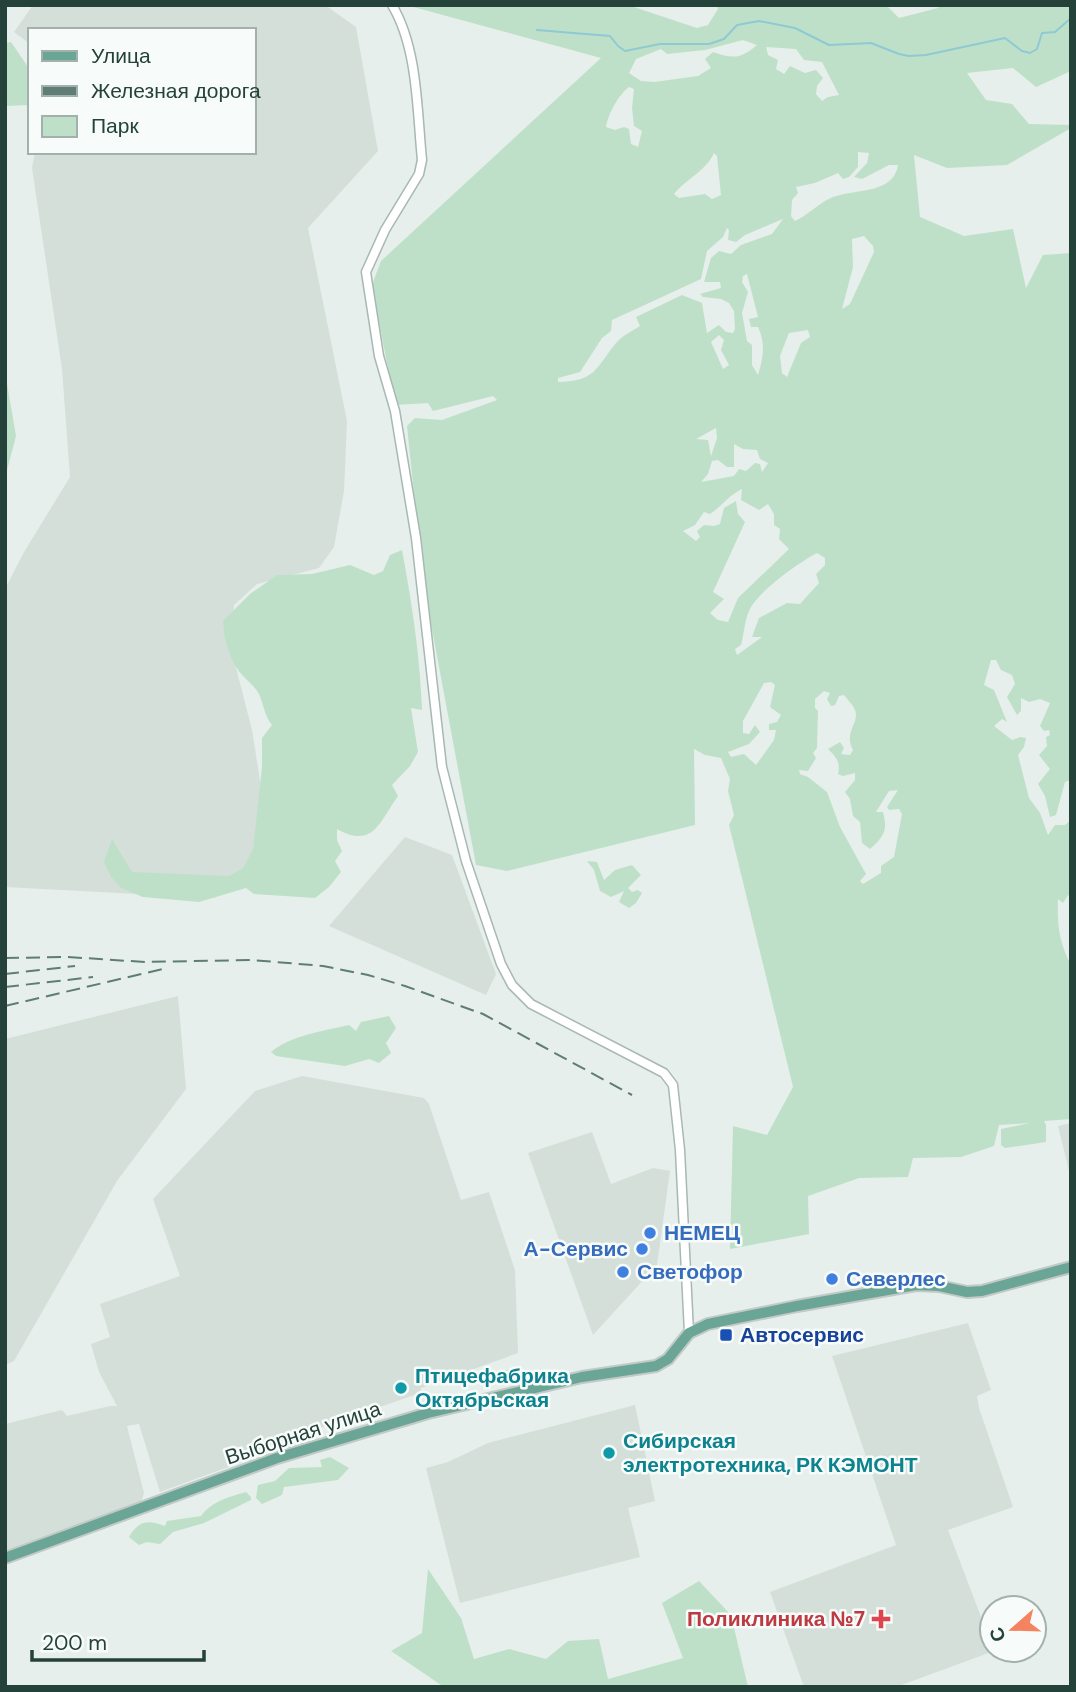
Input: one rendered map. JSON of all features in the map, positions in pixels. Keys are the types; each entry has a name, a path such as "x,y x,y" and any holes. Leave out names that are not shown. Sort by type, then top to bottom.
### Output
{"main road":[{"path":"689,1333 697,1328 731,1319 892,1289 930,1285 982,1292 1071,1267"},
{"name":"Выборная улица","path":"5,1558 277,1458 429,1413 582,1377 656,1366 668,1359 689,1333"}],"street":[{"path":"392,5 403,25 410,51 422,160 418,174 384,230 366,271 379,356 395,411 416,538 442,767 466,861 501,964 512,985 531,1004 664,1073 673,1085 680,1150 689,1333"}],"shaded area":[{"path":"33,5 325,5 356,27 378,151 308,228 347,421 344,491 334,547 319,568 257,584 234,605 231,648 252,730 263,799 247,882 214,898 5,887 5,589 24,552 70,477 62,369 32,168 35,154 256,154 256,28 28,28 28,42 14,32"},
{"path":"405,837 452,855 496,974 486,995 329,926"},
{"path":"178,996 186,1089 117,1181 14,1361 5,1365 5,1039"},
{"path":"302,1076 424,1098 429,1104 461,1200 489,1192 515,1270 518,1353 421,1388 420,1393 251,1452 253,1458 160,1492 139,1424 127,1426 144,1493 141,1502 5,1551 5,1424 62,1410 67,1416 117,1406 99,1372 91,1344 110,1337 100,1304 180,1276 153,1199 255,1091"},
{"path":"1071,1123 1071,1179 1058,1126"},
{"path":"592,1132 611,1184 653,1168 670,1171 657,1265 593,1335 528,1153"},
{"path":"968,1323 991,1390 977,1396 979,1408 1013,1507 948,1530 978,1609 978,1657 896,1687 804,1687 770,1592 896,1545 832,1356"},
{"path":"635,1405 655,1501 628,1508 640,1557 460,1603 426,1468 448,1462 488,1443"}],"green space":[{"path":"406,5 628,5 697,28 708,25 718,9 716,5 886,5 899,18 938,8 940,5 1071,5 1071,71 1036,87 1013,68 967,73 986,100 1012,104 1029,124 1071,125 1071,128 1007,165 947,168 914,155 920,217 964,236 1013,229 1026,288 1043,255 1071,253 1071,780 1065,782 1056,815 1050,817 1045,796 1038,784 1050,769 1039,755 1047,746 1046,737 1050,735 1049,730 1044,731 1040,726 1050,703 1040,699 1029,702 1021,698 1021,711 1017,715 1007,697 1015,684 1012,675 1001,670 996,660 991,660 984,685 994,690 1007,722 1002,719 994,726 1012,740 1026,738 1018,755 1029,798 1040,813 1048,835 1055,825 1065,825 1071,820 1071,898 1068,895 1063,903 1058,899 1058,908 1061,941 1071,965 1071,1119 1044,1121 1046,1142 1005,1148 1001,1145 1001,1129 1030,1123 999,1125 994,1146 961,1157 913,1158 908,1177 859,1178 808,1196 809,1234 730,1249 733,1126 767,1135 793,1087 729,825 734,815 728,791 730,779 721,758 705,755 694,749 695,825 507,871 476,865 423,581 407,426 415,418 442,420 497,400 493,396 433,411 428,403 395,405 372,285 381,261 601,58","holes":["743,40 757,45 736,56 713,52 705,59 711,68 698,76 654,82 641,81 629,73 636,59 661,49 667,54 705,50","766,47 796,49 804,60 822,62 839,95 822,101 816,94 817,86 823,78 816,70 805,73 790,66 784,74 776,69 778,60 768,55","629,87 634,89 634,126 642,131 638,147 631,144 629,129 624,127 615,130 606,127 618,99","858,152 869,153 867,163 854,177 862,179 889,165 898,165 895,174 881,186 833,197 795,221 791,216 792,200 798,193 796,187 815,183 838,173 843,179 849,177 858,167","714,153 717,156 721,195 712,199 705,194 679,198 674,194 701,170","783,219 772,234 741,245 731,254 719,251 711,258 704,282 720,282 721,288 700,294 729,303 734,311 733,333 726,332 719,325 707,333 702,303 682,295 636,317 640,326 618,340 588,376 558,382 558,378 580,372 602,338 611,331 612,320 701,279 707,251 723,237 727,228 728,240 736,242 745,235","864,236 873,246 874,252 850,304 842,309 853,267 852,239","747,274 758,317 749,319 751,327 758,327 763,345 758,375 752,365 752,345 747,341 742,313 748,292 742,282 743,276","808,330 810,337 801,343 787,377 782,373 780,356 789,333","719,335 724,340 721,350 729,365 723,369 711,342","716,428 717,438 711,456 708,440 696,439","734,444 743,449 757,450 760,459 768,463 762,472 760,464 755,463 746,471 739,469 734,476 701,482 708,474 712,461 718,460 727,467 734,467","742,489 741,500 759,510 768,504 774,514 774,525 780,529 779,539 789,549 738,598 728,622 718,620 710,613 724,599 713,592 745,522 738,514 736,501 724,508 720,524 704,525 697,531 700,537 696,541 683,531 695,525 704,512 710,514","817,553 825,558 825,565 816,574 819,583 800,604 787,603 759,618 752,637 762,637 737,655 735,649 741,645 751,607 763,592","771,682 775,685 770,707 781,715 777,722 769,724 769,730 776,730 774,740 756,765 744,754 731,757 728,752 749,744 760,732 755,725 749,734 743,733 743,721 764,683","824,691 830,693 827,699 831,706 835,705 839,696 844,695 855,710 850,738 853,750 850,755 841,754 844,748 840,742 828,749 837,760 838,774 843,776 855,773 855,780 845,792 850,799 853,816 860,822 862,843 870,849 882,837 885,829 883,812 876,812 889,791 898,790 887,807 889,810 899,809 902,814 894,857 881,866 881,873 863,884 860,881 866,874 840,827 827,792 800,774 799,770 808,771 816,758 813,753 817,748 818,711 815,708 815,699"]},
{"path":"11,42 28,67 28,105 5,106 5,43"},
{"path":"5,372 16,436 5,478"},
{"path":"402,550 419,670 422,710 411,708 418,752 410,766 392,785 398,796 374,830 359,836 337,829 337,840 342,851 335,861 341,872 329,887 315,898 254,894 246,888 199,902 143,897 121,888 111,877 104,862 112,839 132,872 229,876 243,868 253,849 262,767 262,738 272,725 259,694 231,658 223,621 250,594 277,575 312,574 350,565 374,575 383,571 390,555"},
{"path":"587,861 597,862 604,880 615,870 632,865 641,875 628,888 632,892 638,890 642,893 636,903 629,908 619,902 624,891 611,897 600,891 594,870"},
{"path":"389,1016 396,1028 386,1043 391,1053 379,1063 369,1059 345,1066 276,1056 271,1052 288,1041 308,1034 349,1025 356,1031 361,1022"},
{"path":"510,1369 523,1373 523,1379 504,1382 503,1371"},
{"path":"330,1457 349,1468 338,1480 284,1487 282,1495 262,1504 256,1498 258,1485 275,1481 289,1468 322,1467 320,1460"},
{"path":"246,1492 251,1500 204,1523 173,1532 160,1544 147,1542 139,1545 129,1537 140,1524 154,1523 165,1526 167,1521 201,1516 216,1503"},
{"path":"428,1569 461,1618 474,1659 509,1649 546,1659 568,1641 599,1639 608,1679 683,1658 662,1603 699,1581 731,1615 748,1687 444,1687 391,1651 422,1633"}],"waterway":[{"path":"537,30 610,36 625,51 660,44 709,44 724,39 737,25 759,21 795,28 829,45 871,43 909,56 926,55 1005,38 1022,51 1030,53 1037,49 1042,33 1055,32 1071,18"}],"railway":[{"path":"5,958 68,957 145,962 252,960 323,966 368,975 483,1014 632,1095"},
{"path":"5,974 75,966"},
{"path":"5,1006 167,968"},
{"path":"5,987 93,977"}],"place":[{"name":"НЕМЕЦ","path":"650,1233"},
{"name":"А-Сервис","path":"642,1249"},
{"name":"Светофор","path":"623,1272"},
{"name":"Северлес","path":"832,1279"},
{"name":"Автосервис","path":"726,1335"},
{"name":"Птицефабрика Октябрьская","path":"401,1388"},
{"name":"Сибирская электротехника, РК КЭМОНТ","path":"609,1453"},
{"name":"Поликлиника №7","path":"881,1619"}]}
